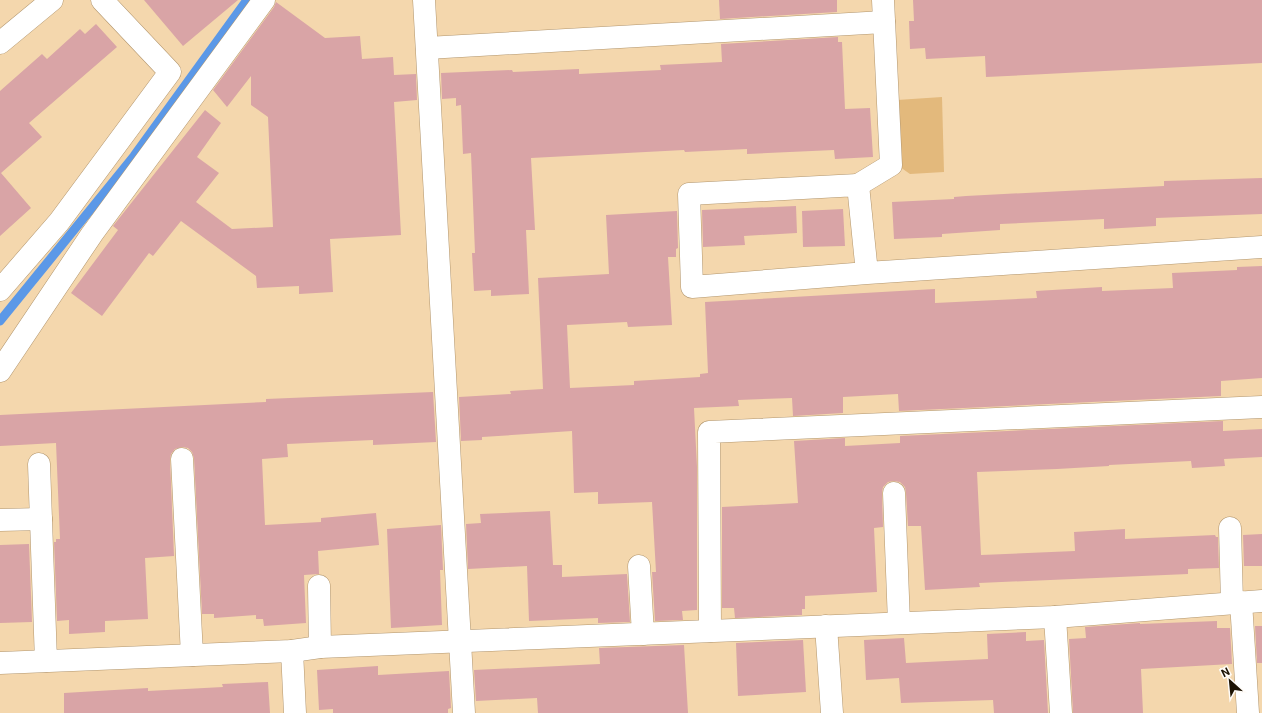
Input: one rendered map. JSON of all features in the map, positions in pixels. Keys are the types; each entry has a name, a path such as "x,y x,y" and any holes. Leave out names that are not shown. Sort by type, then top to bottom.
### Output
{"street":[{"path":"0,43 52,0"},
{"path":"0,290 59,222 170,72 102,0"},
{"path":"0,371 92,234 264,0"},
{"path":"424,0 464,713"},
{"path":"883,0 891,165 858,185 689,194 692,287 867,273 1262,246"},
{"path":"427,48 884,22"},
{"path":"858,185 867,273"},
{"path":"710,631 709,432 1262,407"},
{"path":"182,458 192,655"},
{"path":"39,464 46,661"},
{"path":"894,493 898,623"},
{"path":"0,520 41,519"},
{"path":"1230,528 1245,602 1248,713"},
{"path":"639,566 643,634"},
{"path":"319,586 320,647"},
{"path":"0,663 292,651 320,647 1055,617 1245,602"},
{"path":"1055,617 1061,713"},
{"path":"826,626 832,713"},
{"path":"292,651 295,713"}],"shaded area":[{"path":"942,97 944,172 910,174 900,167 897,100"}],"building":[{"path":"144,0 238,0 183,46"},
{"path":"719,0 837,0 837,12 720,19"},
{"path":"913,0 1262,0 1262,63 986,77 985,56 926,59 925,48 910,49 909,21 914,21"},
{"path":"276,2 325,38 360,36 362,59 393,57 394,75 416,74 417,100 394,102 401,235 330,239 333,292 299,294 299,286 257,288 256,276 181,221 153,256 149,253 102,316 71,293 118,230 113,226 205,110 221,123 197,157 219,173 196,202 232,229 273,227 268,117 251,105 251,76 227,107 213,90 274,7"},
{"path":"96,24 117,47 29,123 42,137 1,173 31,208 0,236 0,91 42,54 47,59 80,29 85,34"},
{"path":"838,37 838,42 842,42 845,109 870,108 873,157 835,159 834,150 747,154 747,149 685,152 684,150 531,158 535,230 526,230 529,294 491,296 491,290 474,291 472,253 475,253 471,153 463,154 461,105 456,106 456,98 442,99 441,73 579,69 579,74 661,70 660,65 722,62 721,44"},
{"path":"1262,178 1262,214 1156,218 1156,226 1104,229 1104,219 1000,224 1000,230 942,234 942,237 894,239 892,202 954,199 954,197 966,196 1164,186 1164,181"},
{"path":"796,206 797,233 744,236 745,245 703,247 702,210"},
{"path":"843,209 845,246 803,247 802,211"},
{"path":"677,211 678,248 676,249 676,257 668,257 672,325 628,327 627,322 567,325 570,388 634,385 634,381 700,377 700,374 708,373 705,302 935,289 935,303 1037,298 1036,291 1102,287 1102,291 1173,288 1172,273 1237,270 1237,267 1262,266 1262,378 1221,381 1221,396 899,411 898,394 843,397 843,413 793,416 792,398 738,400 739,406 694,408 697,467 697,610 682,611 683,620 655,621 652,572 656,572 652,502 598,504 598,492 574,493 572,431 482,437 482,440 461,441 459,397 511,394 510,391 543,389 538,278 609,274 606,215"},
{"path":"433,392 436,442 373,445 373,440 287,444 288,457 262,459 265,525 321,522 321,518 376,513 379,545 318,551 319,574 304,575 306,623 264,626 263,619 256,619 256,615 214,618 214,614 202,614 194,458 192,452 188,448 182,447 175,449 171,454 170,460 174,556 145,558 148,619 105,621 105,632 69,634 69,620 57,621 54,542 56,542 56,539 60,539 56,443 0,446 0,415 266,402 266,399"},
{"path":"1223,421 1223,431 1262,429 1262,457 1224,459 1225,466 1192,468 1191,461 977,472 981,555 1075,551 1074,532 1125,529 1125,539 1215,535 1218,537 1219,568 1188,569 1188,574 979,583 980,587 925,590 921,526 908,526 905,487 900,482 893,481 888,482 883,487 883,527 874,528 877,592 805,596 805,609 802,609 802,615 735,618 734,608 722,608 722,507 798,503 794,441 845,438 845,446 900,443 900,436"},
{"path":"550,511 553,565 562,565 562,577 627,574 630,622 598,623 598,618 529,621 527,566 468,569 466,524 481,523 480,514"},
{"path":"441,525 443,570 440,570 442,625 391,628 387,529"},
{"path":"1262,534 1262,566 1244,566 1243,535"},
{"path":"29,544 32,622 0,623 0,545"},
{"path":"1217,621 1217,628 1230,628 1232,664 1141,669 1143,713 1073,713 1069,639 1086,638 1085,627 1140,623"},
{"path":"1255,626 1262,626 1262,663 1257,663"},
{"path":"1026,632 1026,641 1044,640 1048,713 994,713 993,700 901,703 899,678 866,680 864,640 904,638 906,663 988,659 987,634"},
{"path":"803,640 806,692 738,696 736,643"},
{"path":"684,645 688,713 538,713 537,698 476,701 474,670 600,664 599,648"},
{"path":"378,666 378,675 449,671 451,708 448,709 448,713 333,713 333,709 319,710 317,670"},
{"path":"268,682 270,713 64,713 64,693 148,688 148,691 223,687 222,684"}],"waterway":[{"path":"0,321 134,156 247,0"}]}
